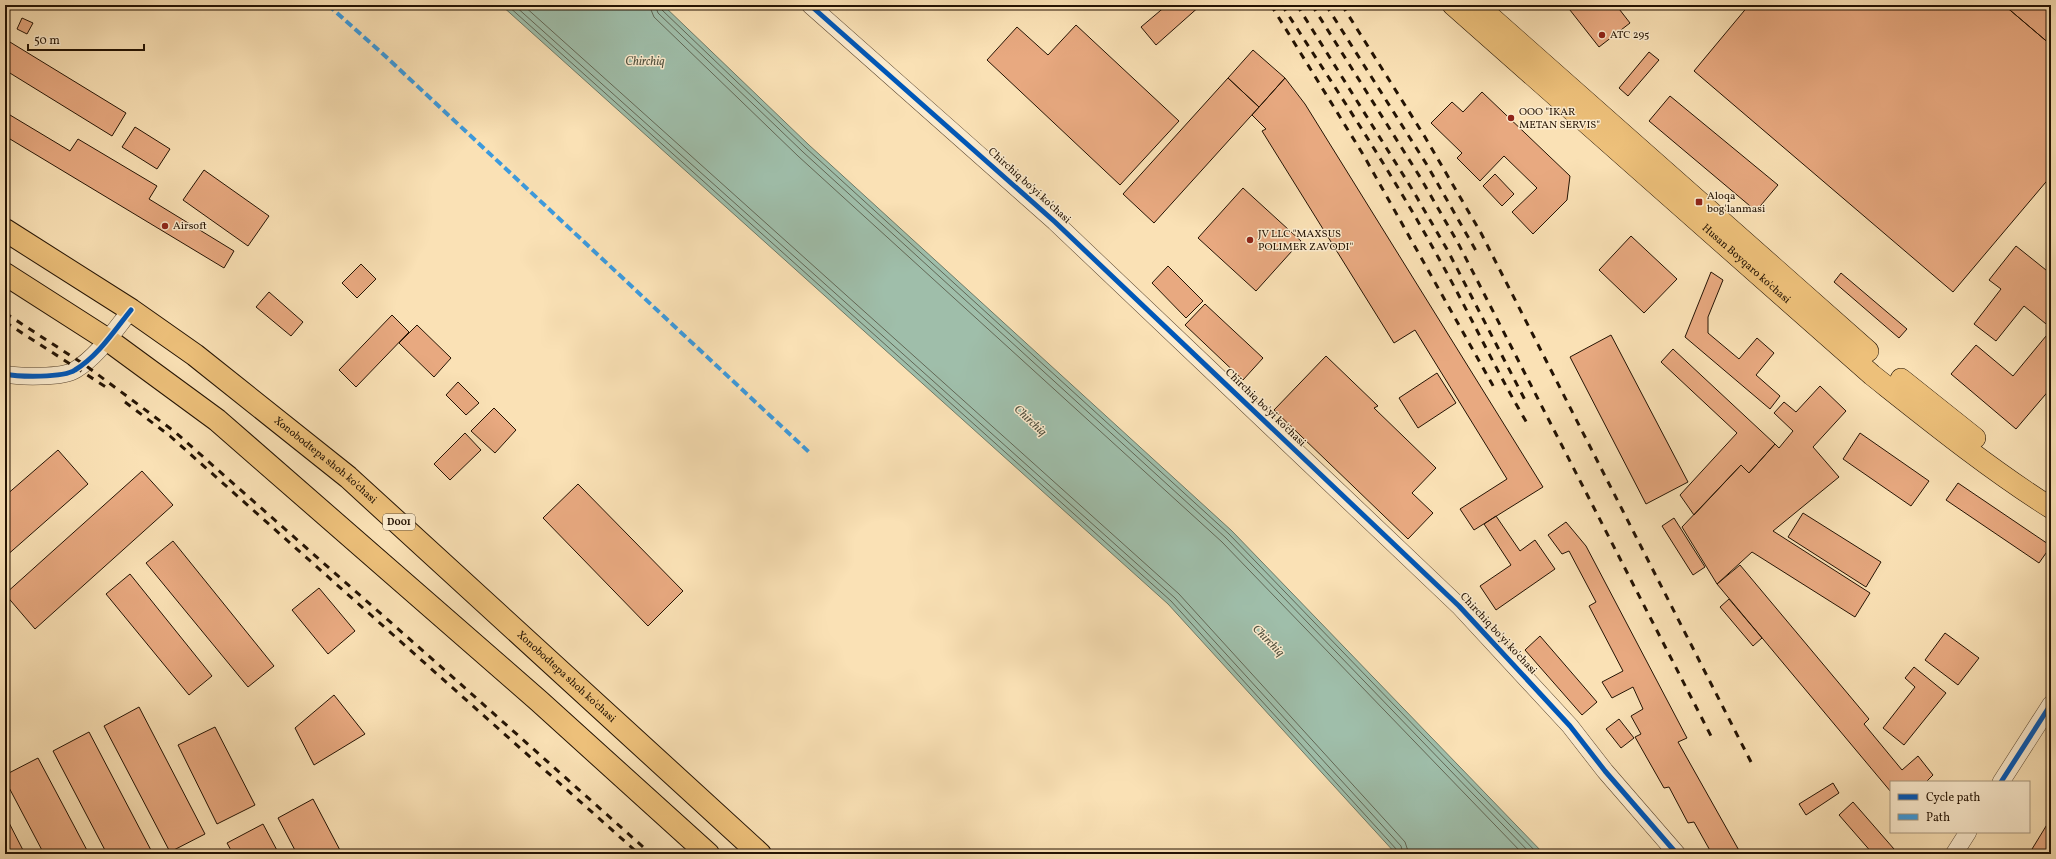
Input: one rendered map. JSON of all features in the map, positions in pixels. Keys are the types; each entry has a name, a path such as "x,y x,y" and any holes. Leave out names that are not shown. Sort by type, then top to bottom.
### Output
{"highway":[{"name":"Xonobodtepa shoh ko'chasi","path":"5,230 131,310 195,355 348,477 760,854"},
{"path":"5,274 108,340 217,420 539,701 708,854"}],"main road":[{"name":"Husan Boyqaro ko'chasi","path":"1453,5 1877,369 2051,491"},
{"name":"Husan Boyqaro ko'chasi","path":"1477,5 1877,369 1941,430 2013,483 2051,508"}],"street":[{"name":"Chirchiq bo'yi ko'chasi","path":"810,5 1055,222 1459,606 1570,726 1605,771 1677,854"},
{"path":"5,374 40,376 74,371 108,340 131,310"},
{"path":"2001,781 2051,704"},
{"path":"1954,854 1967,833"}],"water":[{"name":"Chirchiq","path":"501,5 663,5 809,145 1232,531 1544,854 1396,854 1168,604"}],"building":[{"path":"1167,5 1201,5 1156,45 1141,27"},
{"name":"ATC 295","path":"1566,5 1616,5 1630,23 1599,47"},
{"path":"1749,5 2004,5 2051,45 2051,176 1953,292 1694,71"},
{"path":"2004,5 2051,5 2051,45"},
{"path":"22,18 33,23 27,34 17,29"},
{"path":"1076,25 1179,121 1120,185 987,60 1017,27 1048,55"},
{"path":"5,39 126,113 112,136 5,70"},
{"path":"1253,50 1285,78 1259,107 1228,78"},
{"path":"1649,52 1659,60 1628,96 1619,88"},
{"path":"1228,78 1259,107 1154,223 1123,194"},
{"path":"1285,78 1305,104 1543,487 1474,530 1460,509 1507,479 1415,330 1394,343 1262,131 1266,129 1252,115"},
{"path":"1482,92 1570,176 1567,200 1533,234 1512,212 1537,188 1504,156 1480,181 1457,158 1462,153 1431,123 1452,102 1463,112"},
{"path":"1670,96 1778,185 1756,211 1649,121"},
{"path":"5,112 70,151 78,139 157,186 149,199 234,251 224,268 5,136"},
{"path":"135,127 170,149 157,169 122,147"},
{"path":"204,170 269,216 248,246 183,200"},
{"path":"1495,174 1514,194 1502,206 1483,186"},
{"name":"JV LLC \"MAXSUS POLIMER ZAVODI\"","path":"1243,188 1301,241 1256,291 1198,238"},
{"path":"1631,236 1677,279 1644,313 1599,270"},
{"path":"2016,246 2051,274 2051,328 2024,306 1996,341 1974,324 2001,289 1989,280"},
{"path":"361,264 376,279 357,298 342,283"},
{"path":"1168,266 1203,301 1186,318 1152,283"},
{"path":"1711,272 1723,280 1708,317 1708,333 1739,359 1757,338 1774,353 1756,375 1780,396 1770,409 1685,337"},
{"path":"1841,273 1907,329 1899,338 1834,282"},
{"path":"269,292 303,322 291,336 256,307"},
{"path":"1205,304 1263,358 1243,380 1185,325"},
{"path":"392,315 409,332 356,387 339,370"},
{"path":"417,325 451,358 434,377 399,343"},
{"path":"2051,330 2051,388 2016,429 1951,374 1976,345 2013,376"},
{"path":"1611,335 1688,482 1646,504 1570,357"},
{"path":"1673,349 1775,444 1749,473 1741,465 1694,515 1680,495 1737,433 1661,362"},
{"path":"1326,356 1378,406 1374,408 1436,468 1412,493 1433,513 1408,539 1274,410"},
{"path":"1437,373 1456,403 1418,428 1399,398"},
{"path":"458,382 479,403 466,415 446,395"},
{"path":"1820,386 1846,411 1813,447 1839,477 1773,531 1870,593 1855,617 1752,552 1717,584 1682,527 1741,465 1749,473 1775,444 1779,448 1793,431 1774,413 1784,402 1796,412"},
{"path":"494,408 516,430 495,453 471,431"},
{"path":"465,433 481,450 450,480 434,464"},
{"path":"1860,433 1929,481 1911,506 1843,459"},
{"path":"58,450 88,484 5,557 5,496"},
{"path":"142,471 173,505 35,629 5,594"},
{"path":"1958,483 2051,546 2039,563 1946,500"},
{"path":"578,484 683,591 648,626 543,518"},
{"path":"1803,513 1881,562 1866,587 1788,537"},
{"path":"1496,516 1520,551 1535,540 1555,569 1496,610 1480,586 1511,565 1484,524"},
{"path":"1674,518 1705,567 1693,575 1662,526"},
{"path":"1566,522 1586,546 1687,738 1678,742 1741,854 1712,854 1694,822 1688,823 1669,787 1664,788 1635,737 1641,734 1631,716 1643,709 1633,687 1612,698 1602,682 1623,671 1589,606 1596,602 1569,551 1562,554 1548,535"},
{"path":"173,541 274,666 248,687 146,563"},
{"path":"1740,565 1869,719 1864,724 1902,770 1918,756 1933,775 1927,781 1890,781 1890,791 1717,584"},
{"path":"130,574 212,676 189,695 106,594"},
{"path":"319,588 355,631 328,654 292,610"},
{"path":"1729,599 1762,638 1753,646 1720,607"},
{"path":"1945,633 1979,658 1958,685 1925,660"},
{"path":"1540,636 1597,702 1582,715 1525,650"},
{"path":"1914,667 1946,693 1904,745 1883,728 1915,687 1905,678"},
{"path":"334,695 365,734 314,765 295,728"},
{"path":"139,707 205,834 170,852 104,726"},
{"path":"1619,719 1634,738 1621,748 1606,729"},
{"path":"215,727 255,805 217,824 178,745"},
{"path":"89,732 153,854 107,854 53,751"},
{"path":"38,758 89,854 44,854 5,780 5,775"},
{"path":"1833,783 1839,793 1806,815 1799,804"},
{"path":"313,799 342,854 297,854 278,818"},
{"path":"1853,802 1894,849 1889,854 1873,854 1839,815"},
{"path":"5,815 25,854 5,854"},
{"path":"2051,818 2051,854 2029,854"},
{"path":"263,824 279,854 233,854 227,843"}],"railway":[{"path":"1271,5 1364,156 1496,391"},
{"path":"1282,5 1362,130 1420,225 1527,423"},
{"path":"1297,5 1412,189 1448,251 1526,402"},
{"path":"1312,5 1420,177 1458,243 1711,736"},
{"path":"1326,5 1427,165 1479,256"},
{"path":"1342,5 1425,137 1481,233 1751,762"},
{"path":"5,313 85,365 175,432 651,854"},
{"path":"5,322 109,389"},
{"path":"125,402 170,436 639,854"}],"marked path":[{"path":"328,5 383,54 810,453"}],"cycle path":[{"path":"810,5 1055,222 1459,606 1570,726 1605,771 1677,854"},
{"path":"5,374 20,376 51,376 69,373 75,370 91,358 112,335 131,310"},
{"path":"2002,781 2051,704"}],"place":[{"name":"ATC 295","path":"1602,35"},
{"name":"OOO \"IKAR METAN SERVIS\"","path":"1511,118"},
{"name":"Aloqa bog'lanmasi","path":"1699,202"},
{"name":"Airsoft","path":"165,226"},
{"name":"JV LLC \"MAXSUS POLIMER ZAVODI\"","path":"1250,240"}]}
